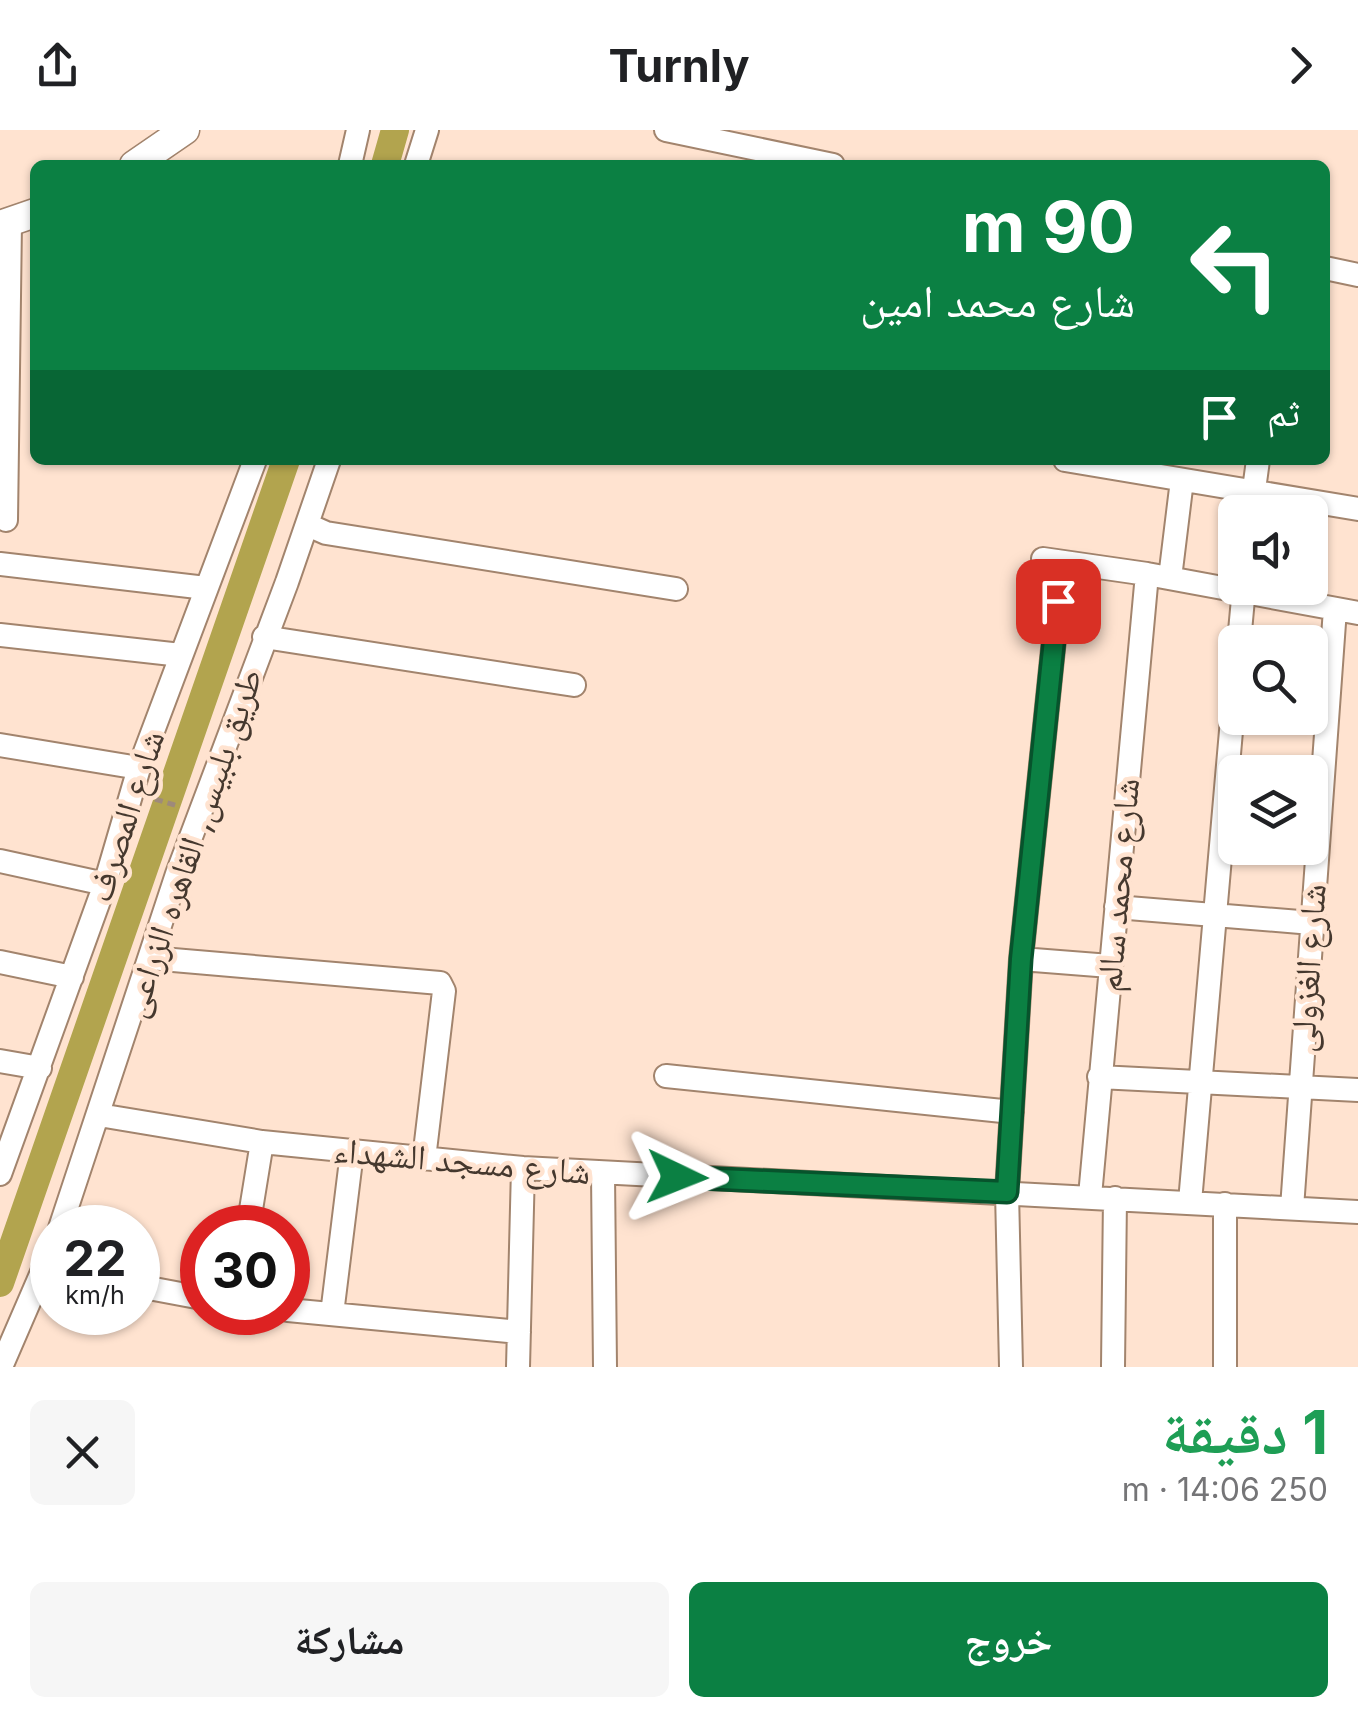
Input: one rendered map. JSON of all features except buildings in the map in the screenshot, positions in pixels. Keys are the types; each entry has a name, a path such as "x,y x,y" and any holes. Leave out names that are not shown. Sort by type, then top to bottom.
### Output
{"street":[{"path":"351,160 358,130"},
{"path":"418,160 427,130"},
{"path":"666,130 807,160"},
{"path":"140,160 178,131"},
{"path":"6,520 3,448 15,220"},
{"path":"1330,269 1358,275"},
{"name":"شارع المصرف","path":"0,1174 72,977 140,768 253,465"},
{"name":"طريق بلبيس, القاهره الزراعى","path":"68,1205 150,958 327,465"},
{"path":"1108,465 1169,472 1233,495"},
{"path":"1253,495 1257,465"},
{"name":"شارع محمد سالم","path":"1090,1196 1116,907 1169,472"},
{"path":"1328,507 1358,509"},
{"path":"308,525 326,533 676,589"},
{"path":"1011,1367 1007,1192 1052,560 1218,586"},
{"path":"0,564 206,588"},
{"path":"1317,605 1346,611"},
{"name":"شارع الغزولى","path":"1292,1208 1312,923 1346,611"},
{"path":"0,635 181,655"},
{"path":"264,637 574,685"},
{"path":"1190,1202 1231,735"},
{"path":"0,745 140,768"},
{"path":"0,861 104,884"},
{"path":"1116,907 1312,923"},
{"path":"150,958 438,982 444,991 424,1158"},
{"path":"1021,959 1110,966"},
{"path":"0,962 72,977"},
{"path":"0,1061 40,1068"},
{"path":"666,1076 1012,1112"},
{"path":"1099,1077 1358,1090"},
{"name":"شارع مسجد الشهداء","path":"99,1115 262,1142 523,1168 1358,1212"},
{"path":"252,1205 262,1142"},
{"path":"332,1314 352,1152"},
{"path":"518,1367 523,1168"},
{"path":"604,1174 605,1367"},
{"path":"1113,1367 1115,1198"},
{"path":"1224,1204 1224,1367"},
{"path":"1,1367 30,1305"},
{"path":"310,1312 519,1332"}],"path":[{"path":"146,796 180,807"}],"waterway":[{"path":"386,160 395,130"},
{"path":"0,1283 284,465"}],"route":[{"path":"677,1177 1007,1192 1021,959 1058,601"}]}
